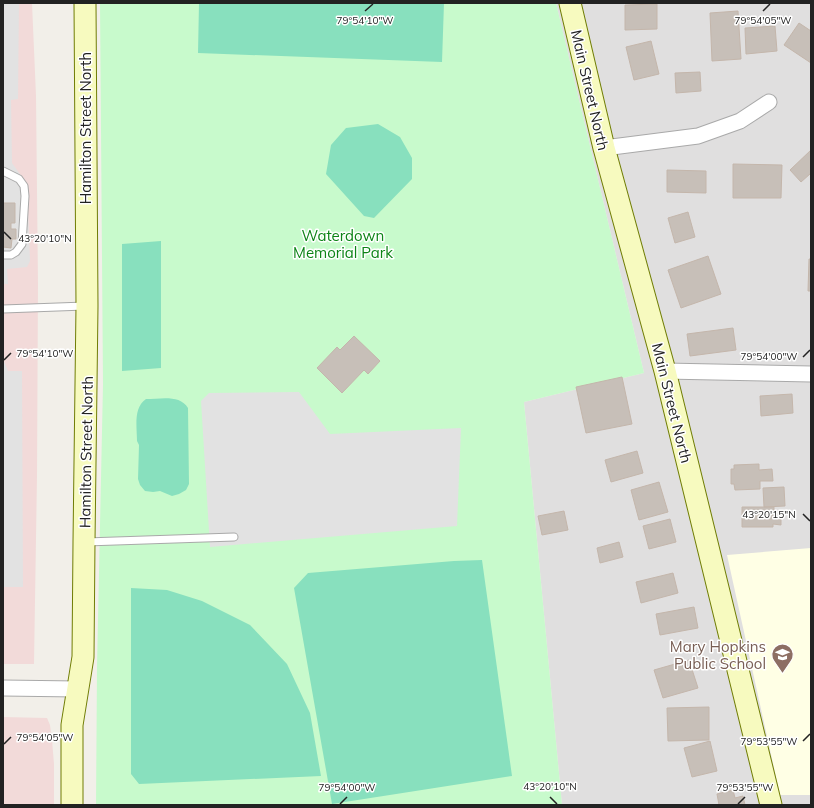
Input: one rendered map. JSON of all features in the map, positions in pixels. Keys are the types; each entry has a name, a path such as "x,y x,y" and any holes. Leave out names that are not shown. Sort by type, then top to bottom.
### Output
{"street":[{"name":"Hamilton Street North","path":"72,805 72,725 82,657 84,542 87,306 85,3"},
{"name":"Main Street North","path":"570,3 604,148 665,371 771,805"},
{"path":"604,148 698,136 740,121 769,102"},
{"path":"665,371 811,374"},
{"path":"3,688 78,689"}],"lane":[{"path":"3,171 19,179 24,186 25,196 22,244 16,252 10,255 3,255"},
{"path":"3,309 87,306"},
{"path":"84,542 234,537"}],"shaded area":[{"path":"3,3 32,3 36,96 38,284 34,664 3,664"},
{"path":"3,3 19,3 18,99 11,100 12,163 27,184 30,261 27,267 7,269 8,284 3,284"},
{"path":"556,3 811,3 811,805 562,805 524,402 644,373"},
{"path":"3,359 8,371 22,371 23,587 3,587"},
{"path":"299,392 330,434 461,428 457,526 210,547 201,401 209,393"},
{"name":"Mary Hopkins Public School","path":"811,548 811,795 780,795 727,555"},
{"path":"3,717 47,718 50,725 54,764 54,805 3,805"}],"green space":[{"name":"Waterdown Memorial Park","path":"100,3 556,3 644,373 524,402 562,805 96,805 97,667 103,384"},
{"path":"199,3 444,3 442,62 198,53"},
{"path":"378,124 400,137 412,158 412,179 374,218 364,216 326,174 331,145 346,128"},
{"path":"161,241 161,368 122,371 122,244"},
{"path":"146,399 175,399 180,401 188,408 189,484 186,490 179,494 172,496 160,491 145,491 140,485 138,479 139,445 137,441 136,424 139,407"},
{"path":"482,560 512,776 332,804 294,588 308,573"},
{"path":"131,588 167,590 202,601 250,625 287,664 310,713 321,776 139,784 131,774"}],"building":[{"path":"657,4 657,29 625,30 625,5"},
{"path":"738,11 741,59 712,61 710,13"},
{"path":"799,23 811,31 811,63 784,45"},
{"path":"775,26 777,51 746,54 745,28"},
{"path":"651,41 659,74 634,80 626,47"},
{"path":"700,72 701,91 676,93 675,73"},
{"path":"811,150 811,175 810,174 801,182 790,170"},
{"path":"733,164 782,165 781,198 733,198"},
{"path":"667,170 706,171 706,193 667,192"},
{"path":"3,203 15,203 15,223 11,223 11,229 16,229 16,239 12,239 11,248 3,247"},
{"path":"688,212 695,237 675,243 668,218"},
{"path":"708,256 721,294 681,308 668,270"},
{"path":"809,259 811,259 811,291 808,291"},
{"path":"733,328 736,350 690,356 687,334"},
{"path":"354,336 380,361 368,374 364,370 342,393 317,368 337,347 340,350"},
{"path":"622,377 632,424 586,433 576,387"},
{"path":"792,394 793,413 761,416 760,396"},
{"path":"637,451 643,473 611,482 605,460"},
{"path":"759,464 759,470 772,469 773,481 760,481 760,489 735,490 734,484 731,484 731,469 734,469 734,465"},
{"path":"659,482 668,512 639,520 631,490"},
{"path":"784,487 785,506 764,507 763,488"},
{"path":"742,507 774,507 774,514 781,514 781,525 773,524 773,527 742,527"},
{"path":"564,511 568,530 542,535 538,516"},
{"path":"670,519 676,542 649,549 643,526"},
{"path":"619,542 623,557 600,563 597,548"},
{"path":"673,573 678,593 641,603 636,582"},
{"path":"694,607 698,628 660,635 656,614"},
{"path":"689,660 698,688 663,698 654,670"},
{"path":"709,707 709,740 668,741 667,708"},
{"path":"710,741 717,771 692,777 684,748"},
{"path":"733,790 735,798 743,796 745,805 719,805 717,794"}],"place":[{"name":"Mary Hopkins Public School","path":"782,674"}]}
